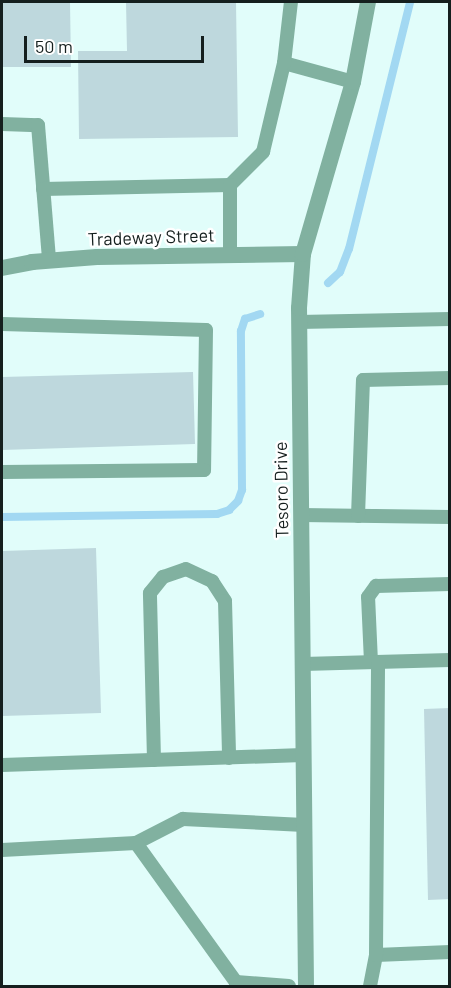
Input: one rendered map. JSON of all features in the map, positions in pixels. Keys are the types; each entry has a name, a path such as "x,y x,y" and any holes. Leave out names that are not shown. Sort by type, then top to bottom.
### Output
{"street":[{"name":"Tesoro Drive","path":"306,987 299,322 303,254 353,82 368,2"},
{"name":"Tradeway Street","path":"2,268 49,260 303,254"}],"lane":[{"path":"43,189 230,185 263,152 284,63 291,2"},
{"path":"284,63 353,82"},
{"path":"2,124 38,124 49,260"},
{"path":"230,185 230,254"},
{"path":"299,322 450,320"},
{"path":"2,324 206,330 204,470 2,472"},
{"path":"358,516 363,380 450,378"},
{"path":"301,515 450,517"},
{"path":"154,760 150,593 163,577 186,569 213,580 225,601 229,758"},
{"path":"370,987 376,955 374,662 368,597 376,586 450,584"},
{"path":"303,664 450,660"},
{"path":"2,765 303,756"},
{"path":"2,850 136,843 183,819 304,825"},
{"path":"136,843 236,984 289,987"},
{"path":"376,955 450,952"}],"building":[{"path":"2,2 70,2 71,67 2,67"},
{"path":"126,2 236,2 238,137 79,139 78,51 127,51"},
{"path":"193,372 195,444 2,450 2,377"},
{"path":"96,548 101,713 2,716 2,551"},
{"path":"450,708 450,899 428,900 424,709"}],"waterway":[{"path":"328,283 340,272 349,249 410,2"},
{"path":"2,517 217,514 229,510 238,501 242,490 241,331 245,319 260,314"}]}
